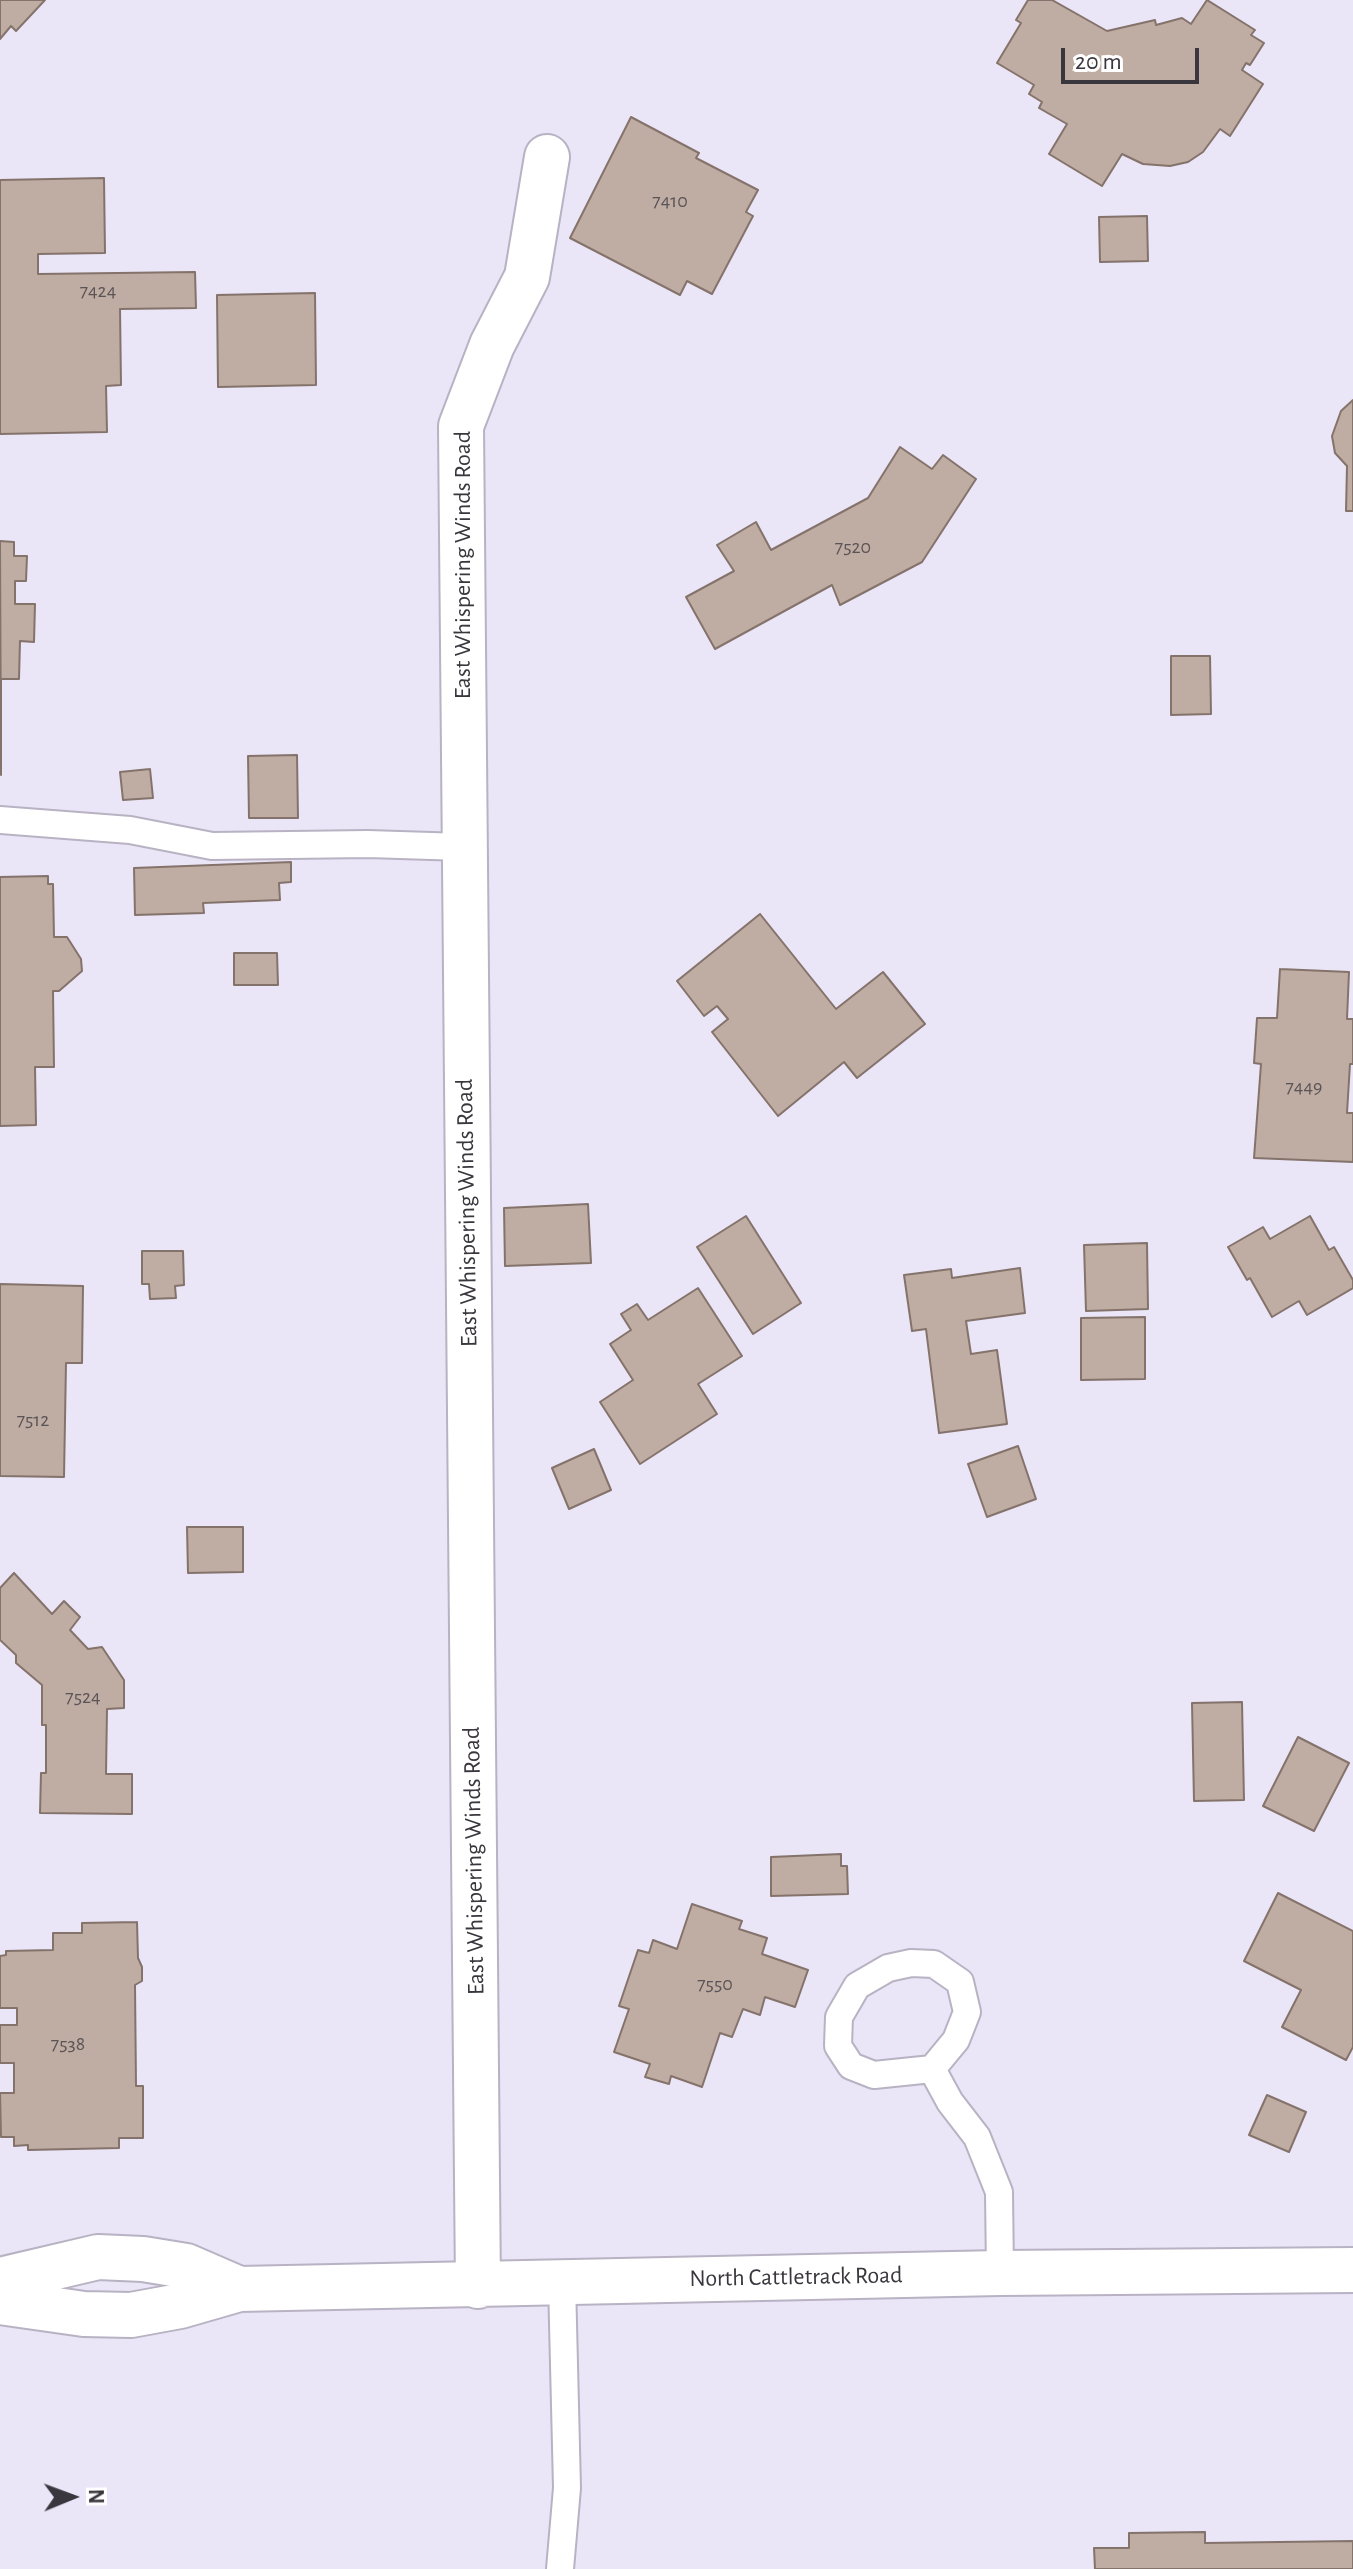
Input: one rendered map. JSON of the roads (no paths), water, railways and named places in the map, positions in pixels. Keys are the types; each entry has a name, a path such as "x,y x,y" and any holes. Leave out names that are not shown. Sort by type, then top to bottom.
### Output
{"street":[{"name":"East Whispering Winds Road","path":"478,2286 461,426 492,345 527,277 547,157"},
{"name":"North Cattletrack Road","path":"0,2280 98,2257 143,2259 186,2266 239,2289"},
{"name":"North Cattletrack Road","path":"0,2302 84,2314 131,2315 180,2306 239,2289 1000,2273 1353,2270"}],"lane":[{"path":"0,820 130,830 212,846 368,844 463,847"},
{"path":"911,1963 934,1964 960,1982 967,2012 956,2040 932,2069 874,2075 851,2066 838,2046 839,2017 857,1986 888,1968 911,1963"},
{"path":"932,2069 950,2102 977,2137 999,2192 1000,2273"},
{"path":"560,2569 567,2488 562,2282"}]}
